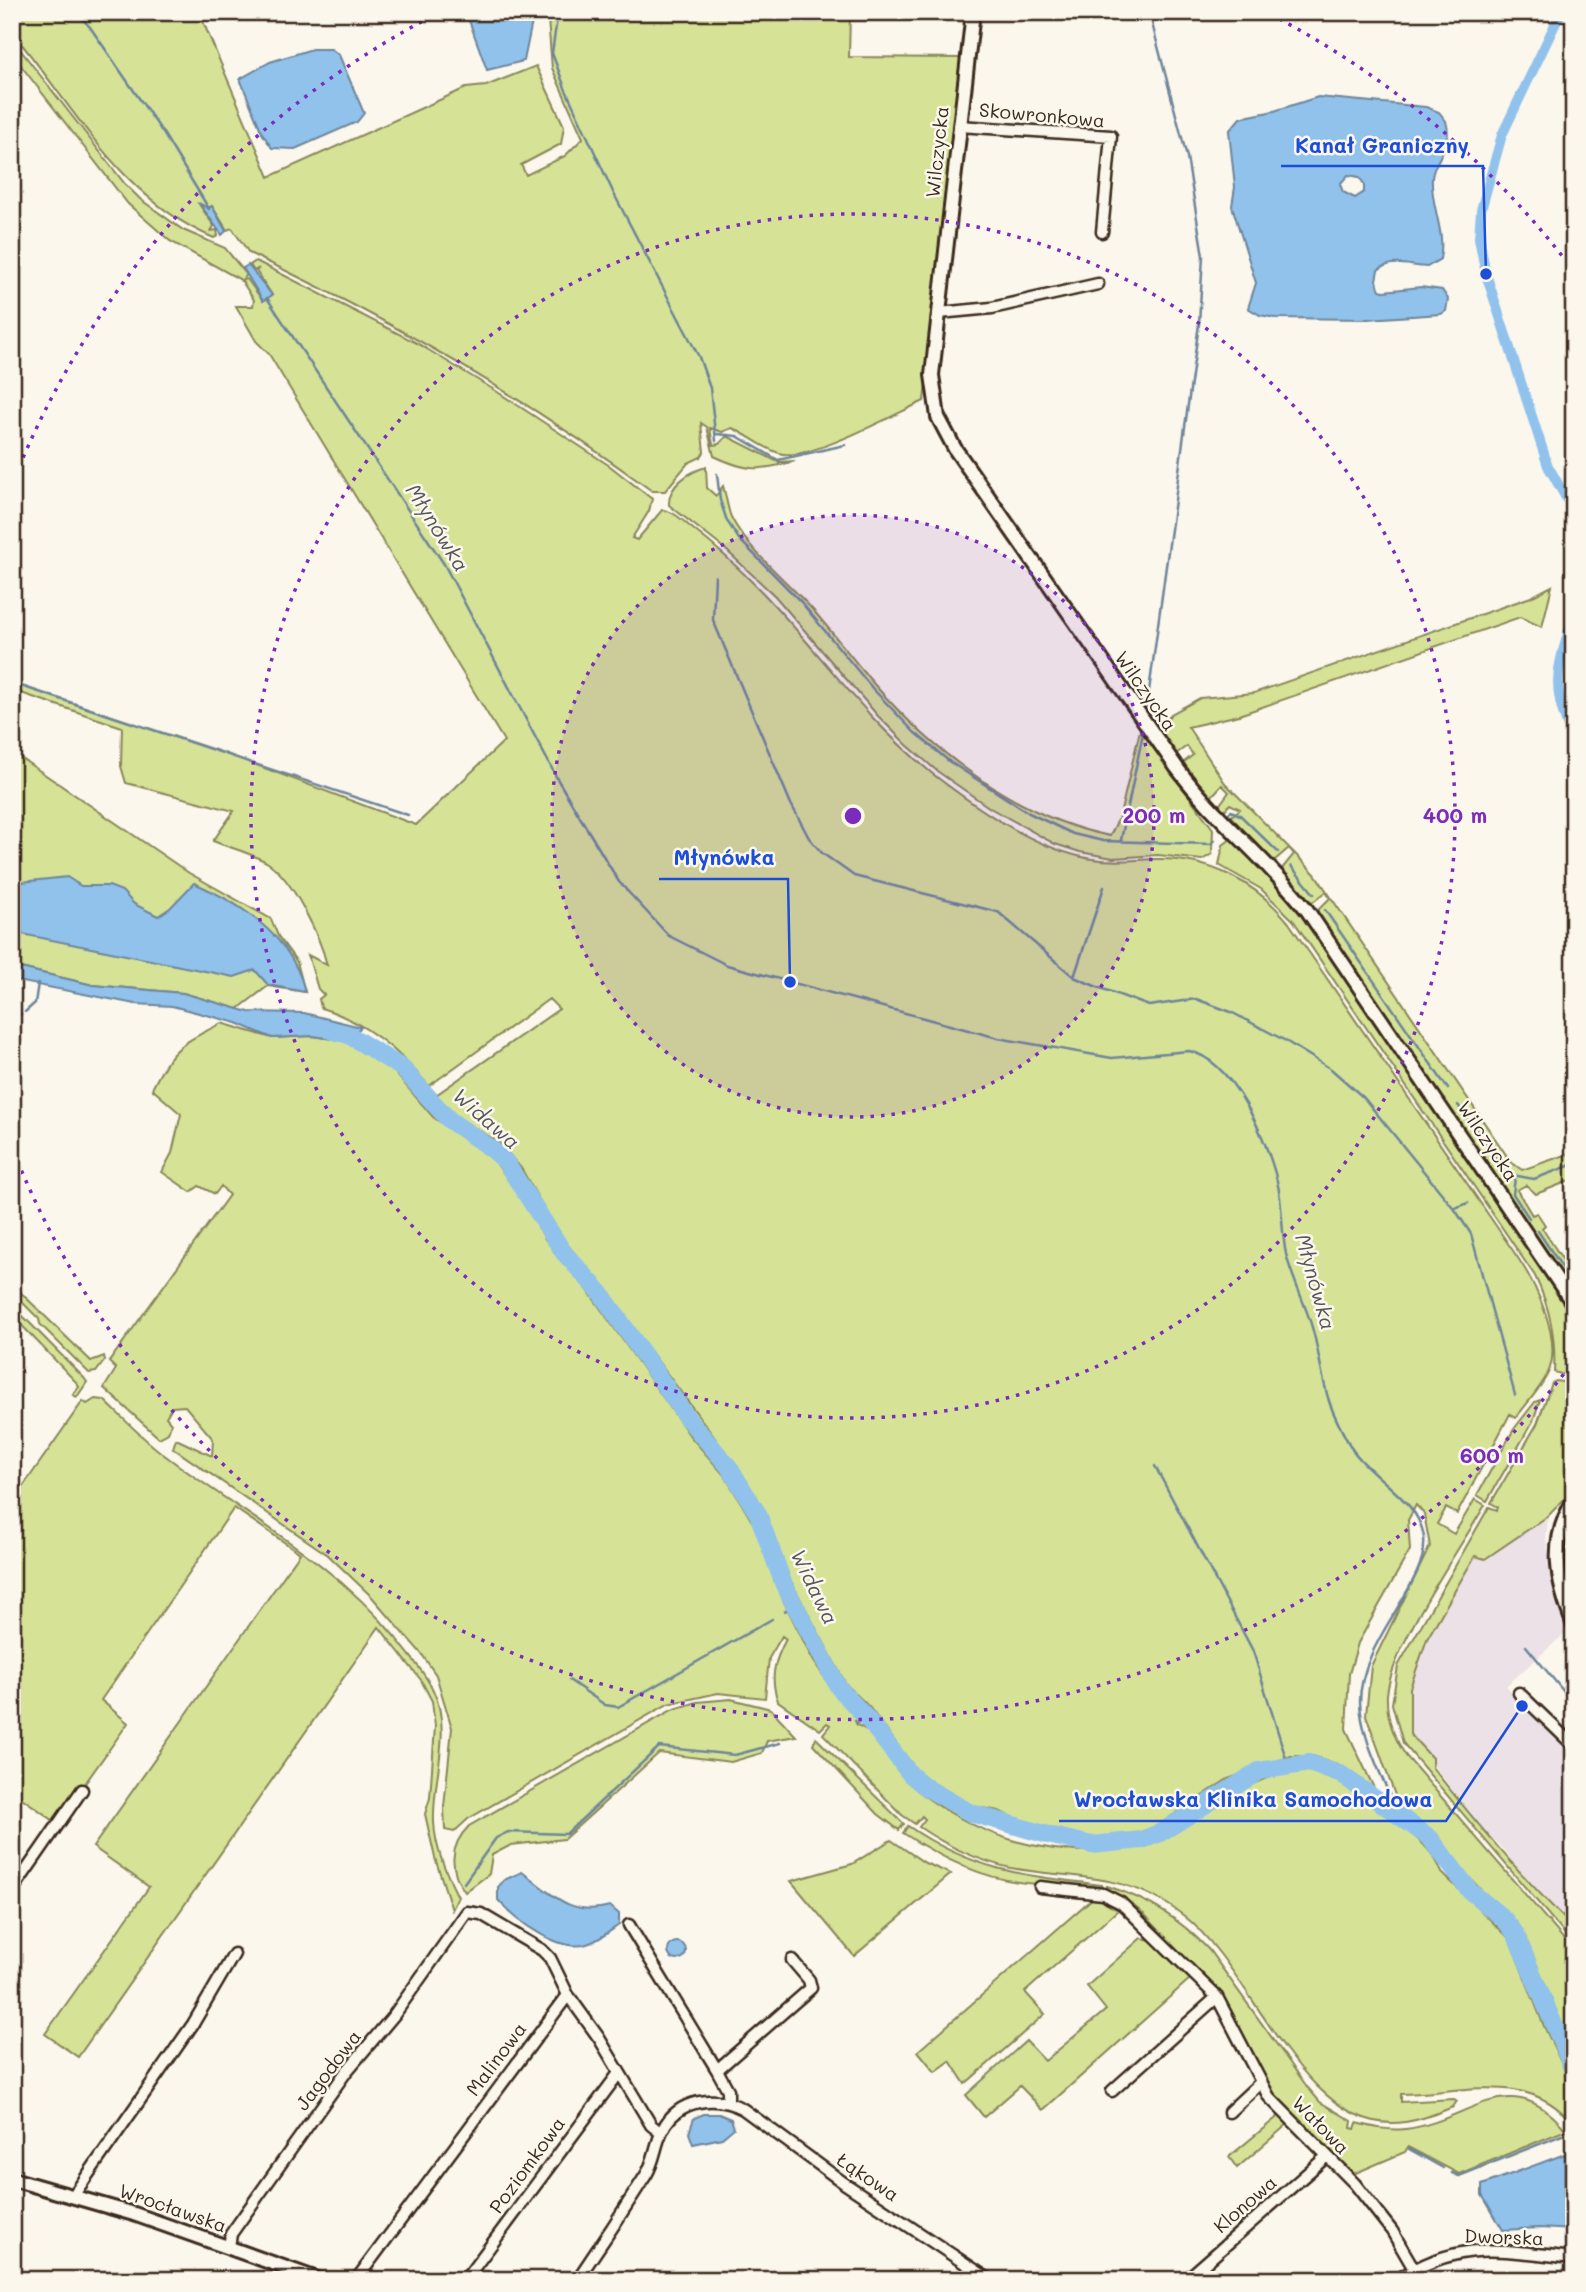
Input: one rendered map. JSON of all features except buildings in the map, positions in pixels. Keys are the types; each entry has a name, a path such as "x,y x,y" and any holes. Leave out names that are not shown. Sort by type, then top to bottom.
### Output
{"street":[{"name":"Wilczycka","path":"973,12 932,392 938,417 955,449 1195,792 1274,870 1307,910 1574,1305"},
{"name":"Skowronkowa","path":"959,126 1111,136 1102,232"},
{"path":"939,313 992,308 1098,284"},
{"path":"1574,1501 1558,1532 1557,1551 1564,1600 1574,1625"},
{"path":"1519,1693 1574,1746"},
{"path":"12,1891 82,1790"},
{"name":"Wałowa","path":"1040,1887 1103,1894 1121,1903 1217,1997 1269,2097 1327,2157 1392,2231 1414,2269"},
{"name":"Jagodowa","path":"229,2248 232,2234 346,2072 394,2015 467,1912 481,1914 542,1950 550,1958 568,1995"},
{"path":"577,2280 651,2168 661,2133 672,2117 695,2103 709,2099 728,2101 728,2090 717,2070 633,1937 629,1925"},
{"path":"73,2196 193,2024 234,1954"},
{"path":"717,2070 811,1988 809,1980 792,1960"},
{"path":"568,1995 651,2125 661,2133"},
{"name":"Malinowa","path":"356,2280 568,1995"},
{"path":"1112,2091 1217,1997"},
{"name":"Poziomkowa","path":"465,2280 620,2073"},
{"path":"1229,2112 1260,2083"},
{"name":"Łąkowa","path":"728,2101 743,2109 844,2183 990,2280"},
{"name":"Klonowa","path":"1186,2280 1327,2157"},
{"name":"Wrocławska","path":"12,2179 73,2196 229,2248 293,2275 320,2280"},
{"name":"Dworska","path":"1397,2280 1438,2257 1469,2250 1574,2258"}],"shaded area":[{"path":"1548,1516 1546,1540 1561,1606 1570,1629 1506,1686 1558,1737 1574,1758 1574,1928 1523,1876 1501,1846 1483,1831 1410,1734 1410,1688 1427,1639 1475,1556 1486,1559"}],"green space":[{"path":"12,12 199,12 269,177 466,88 486,86 536,66 564,126 561,144 521,165 526,175 565,156 583,138 552,68 548,19 550,12 850,12 849,57 962,58 924,401 830,444 792,454 773,451 732,428 722,432 710,428 713,445 719,444 727,436 778,462 795,461 763,468 736,465 714,456 707,427 701,423 704,452 701,457 688,463 665,491 652,491 507,392 406,333 249,253 232,228 227,230 212,206 208,208 199,204 214,226 211,231 217,230 218,236 214,238 181,221 152,200 102,149 12,32"},
{"path":"12,39 125,184 140,199 183,230 225,248 247,275 242,280 247,279 263,301 272,295 256,271 259,268 254,271 250,265 256,261 417,343 610,466 652,499 649,511 632,538 637,540 662,510 678,517 718,550 765,595 894,739 967,800 1042,844 1082,857 1110,861 1176,860 1213,868 1246,884 1276,908 1289,923 1518,1258 1539,1298 1550,1329 1552,1360 1545,1379 1516,1418 1510,1414 1457,1514 1446,1508 1437,1524 1454,1534 1475,1499 1485,1505 1400,1651 1391,1675 1387,1703 1392,1727 1406,1756 1574,1951 1574,2054 1524,1934 1457,1865 1444,1846 1400,1809 1366,1715 1371,1666 1430,1546 1424,1514 1416,1505 1408,1520 1410,1550 1358,1643 1349,1674 1346,1729 1374,1788 1334,1763 1313,1756 1291,1756 1228,1779 1155,1827 1126,1837 1101,1839 1027,1825 999,1811 972,1806 924,1780 869,1707 846,1684 785,1570 758,1499 724,1450 599,1282 560,1236 521,1168 498,1142 457,1117 436,1095 559,1009 549,999 429,1086 393,1049 367,1029 321,1008 319,999 324,995 318,989 308,955 327,965 312,925 296,895 268,863 213,841 234,811 126,783 121,766 122,727 12,690 12,683 224,753 416,825 504,741 269,354 256,341 236,306 253,306 254,300 241,280 170,241 128,204 12,54"},
{"path":"706,467 707,488 716,496 723,486 731,517 747,541 812,609 897,709 950,757 1010,798 1076,827 1110,836 1120,815 1140,730 1213,829 1212,854 1202,860 1158,855 1113,858 1080,852 1055,844 990,808 937,771 878,716 775,596 726,550 669,505 672,491 681,480"},
{"path":"1552,586 1542,627 1520,617 1239,715 1188,727 1225,783 1315,874 1511,1162 1522,1170 1574,1152 1574,1179 1536,1194 1526,1185 1517,1190 1532,1215 1537,1213 1545,1225 1542,1228 1574,1277 1574,1292 1315,913 1330,898 1326,892 1313,902 1307,900 1281,870 1294,854 1289,848 1275,860 1271,860 1229,818 1240,809 1230,804 1222,813 1218,807 1229,792 1222,785 1211,797 1203,792 1191,777 1184,762 1193,755 1187,746 1176,754 1159,734 1160,728 1171,714 1200,698 1254,693 1531,597"},
{"path":"12,752 189,873 271,919 278,936 297,962 305,992 268,986 238,1009 183,993 93,985 12,966"},
{"path":"1231,839 1267,870 1286,893 1515,1223 1574,1320 1574,1378 1554,1372 1551,1323 1535,1276 1293,920 1261,889 1219,865 1223,845"},
{"path":"221,1023 272,1038 313,1036 347,1041 391,1068 433,1117 494,1160 528,1208 545,1239 584,1285 690,1436 725,1476 756,1528 783,1600 813,1660 834,1692 859,1720 855,1721 857,1725 871,1734 905,1779 928,1799 971,1824 1015,1841 1071,1851 1110,1850 1148,1844 1165,1838 1246,1787 1264,1779 1298,1771 1332,1777 1418,1839 1432,1854 1442,1873 1509,1938 1544,2026 1574,2090 1574,2126 1557,2108 1538,2097 1495,2088 1401,2094 1401,2102 1457,2101 1453,2107 1415,2120 1392,2123 1359,2116 1330,2098 1303,2071 1208,1939 1183,1915 1162,1901 1121,1884 1011,1868 987,1861 952,1846 919,1827 925,1819 922,1816 915,1824 902,1815 823,1734 830,1725 827,1723 820,1730 778,1701 774,1676 776,1662 786,1639 782,1636 769,1658 765,1698 718,1693 668,1704 468,1819 454,1832 445,1830 444,1807 452,1728 436,1675 421,1653 372,1597 328,1555 173,1448 176,1439 212,1456 213,1439 185,1406 172,1407 166,1417 171,1423 168,1433 159,1438 104,1388 116,1369 109,1362 229,1195 221,1186 215,1194 199,1186 191,1192 162,1172 172,1153 181,1114 152,1089 166,1063 179,1048"},
{"path":"12,1284 91,1361 104,1356 105,1360 96,1372 89,1373 40,1324 39,1319 12,1292"},
{"path":"12,1305 87,1382 77,1397 73,1395 79,1387 76,1382 12,1315"},
{"path":"1556,1381 1574,1384 1574,1489 1548,1516 1485,1559 1475,1556 1427,1639 1410,1688 1410,1734 1432,1758 1432,1767 1483,1829 1536,1890 1574,1928 1574,1945 1403,1743 1392,1704 1398,1666 1489,1507 1497,1510 1498,1507 1491,1503 1537,1424 1552,1383"},
{"path":"95,1399 104,1400 163,1454 285,1539 343,1584 370,1609 421,1670 433,1690 441,1722 442,1738 434,1806 436,1841 458,1897 452,1910 435,1858 425,1814 430,1798 435,1726 432,1701 421,1680 379,1627 78,2057 45,2034 149,1887 93,1847 300,1553 234,1508 101,1700 128,1723 57,1823 12,1791 12,1745 17,1738 12,1734 12,1502 83,1401 87,1404"},
{"path":"1540,1400 1533,1421 1487,1501 1477,1495 1514,1429 1535,1402"},
{"path":"731,1699 771,1709 796,1736 767,1741 762,1753 731,1762 659,1753 564,1839 511,1845 492,1855 489,1874 465,1892 456,1875 453,1858 462,1834 469,1826 672,1710 697,1702"},
{"path":"816,1738 904,1824 899,1830 878,1814 813,1744"},
{"path":"908,1826 955,1853 978,1862 1024,1874 1102,1885 1102,1891 1019,1882 988,1875 916,1842 903,1833"},
{"path":"891,1840 925,1863 951,1874 854,1956 791,1881 852,1864"},
{"path":"1107,1886 1162,1911 1198,1939 1209,1950 1308,2088 1320,2102 1352,2121 1351,2128 1355,2129 1357,2123 1387,2129 1405,2129 1428,2124 1488,2101 1507,2098 1526,2100 1546,2110 1566,2130 1459,2174 1408,2147 1405,2152 1351,2175 1260,2078 1237,2022 1217,1993 1145,1915 1125,1899 1106,1891"},
{"path":"1094,1897 1118,1910 1025,1992 1045,2014 965,2084 950,2061 935,2072 918,2051"},
{"path":"1141,1938 1156,1941 1191,1978 1043,2110 1020,2086 984,2117 966,2095 1026,2041 1045,2061 1106,2010 1087,1986"},
{"path":"1281,2114 1289,2123 1237,2168 1229,2157"}],"water":[{"path":"466,12 534,12 524,61 487,70"},
{"path":"312,49 331,49 339,55 364,113 357,122 295,149 272,148 262,133 240,79 270,62"},
{"path":"1318,97 1426,107 1439,112 1446,121 1448,130 1445,146 1432,178 1441,238 1440,259 1427,267 1390,264 1378,270 1376,280 1380,290 1384,291 1421,287 1442,290 1448,299 1446,311 1441,314 1368,319 1275,318 1260,315 1248,308 1256,283 1232,206 1235,187 1229,131 1240,118","holes":["1348,175 1359,177 1364,184 1364,192 1355,198 1343,192 1340,184"]},
{"path":"199,203 208,208 212,206 226,231 222,235"},
{"path":"248,265 272,295 263,301 243,268"},
{"path":"67,877 81,886 109,886 122,891 134,904 158,916 170,908 194,883 212,891 247,912 277,939 299,973 305,992 268,985 255,970 234,977 12,932 12,883"},
{"path":"12,966 93,985 183,993 249,1012 304,1013 361,1027 347,1041 313,1036 272,1038 237,1023 172,1006 135,1004 12,980"},
{"path":"522,1872 552,1895 572,1906 596,1909 610,1906 619,1914 619,1925 595,1941 576,1946 538,1933 515,1917 498,1900 498,1887 504,1880"},
{"path":"673,1942 681,1942 686,1951 684,1958 673,1960 668,1955 668,1947"},
{"path":"704,2114 719,2114 731,2119 734,2128 722,2138 693,2144 689,2133 694,2118"},
{"path":"1565,2154 1574,2165 1574,2230 1503,2230 1482,2195 1482,2185"}],"waterway":[{"name":"Młynówka","path":"76,12 90,27 163,133 209,209"},
{"path":"558,12 552,53 565,88 613,192 699,357 710,388 716,441"},
{"path":"1146,713 1199,324 1203,256 1187,157 1149,12"},
{"path":"1561,12 1502,135 1481,210 1479,238 1486,274 1548,466 1574,512"},
{"name":"Młynówka","path":"267,298 444,564 559,782 619,882 669,936 727,965 998,1038 1112,1058 1189,1051 1205,1057 1234,1085 1256,1124 1272,1164 1279,1190 1286,1254 1311,1324 1326,1392 1334,1413 1352,1449 1405,1501 1421,1524 1424,1538 1423,1556 1371,1656 1363,1679 1360,1702 1364,1730 1396,1812"},
{"path":"717,434 737,436 778,460 845,445"},
{"path":"717,474 720,500 727,521 739,539 801,602 873,689 914,732 950,762 1029,813 1073,834 1103,841 1211,844 1215,840"},
{"path":"715,576 713,620 791,804 809,838 822,853 854,876 998,912 1074,977 1095,986 1149,1006 1196,999 1231,1012 1331,1069 1364,1098 1456,1211 1471,1234 1515,1395"},
{"path":"1574,615 1558,678 1561,706 1574,741"},
{"path":"12,683 408,815"},
{"path":"1121,840 1143,733"},
{"path":"1228,814 1231,811 1240,815 1278,852"},
{"path":"1291,866 1314,894"},
{"path":"1074,977 1104,887"},
{"path":"1325,910 1448,1089"},
{"path":"25,1012 35,1003 38,983"},
{"path":"12,1018 21,1014"},
{"name":"Widawa","path":"330,1030 349,1035 402,1068 449,1120 505,1161 564,1253 600,1292 688,1419 729,1467 758,1514 784,1585 839,1688 870,1722 911,1775 927,1788 971,1813 1092,1845 1142,1840 1160,1833 1259,1771 1309,1763 1342,1775 1430,1838 1470,1891 1504,1919 1515,1933 1574,2072"},
{"path":"1458,1105 1507,1174 1534,1179 1574,1164"},
{"path":"1515,1178 1513,1194 1529,1218"},
{"path":"1455,1208 1468,1203"},
{"path":"1538,1231 1574,1285"},
{"path":"1155,1466 1253,1651 1288,1765"},
{"path":"785,1611 795,1606"},
{"path":"569,1680 605,1705 618,1707 772,1619"},
{"name":"Młynówka","path":"1526,1646 1574,1704"},
{"path":"857,1723 868,1719"},
{"path":"464,1883 496,1838 508,1832 566,1834 659,1747 735,1755 780,1743"},
{"path":"1452,2173 1459,2176 1562,2135"},
{"path":"1409,2149 1443,2168"}],"place":[{"name":"Kanał Graniczny","path":"1486,274"},
{"name":"Młynówka","path":"790,982"},
{"name":"Wrocławska Klinika Samochodowa","path":"1522,1706"}]}
